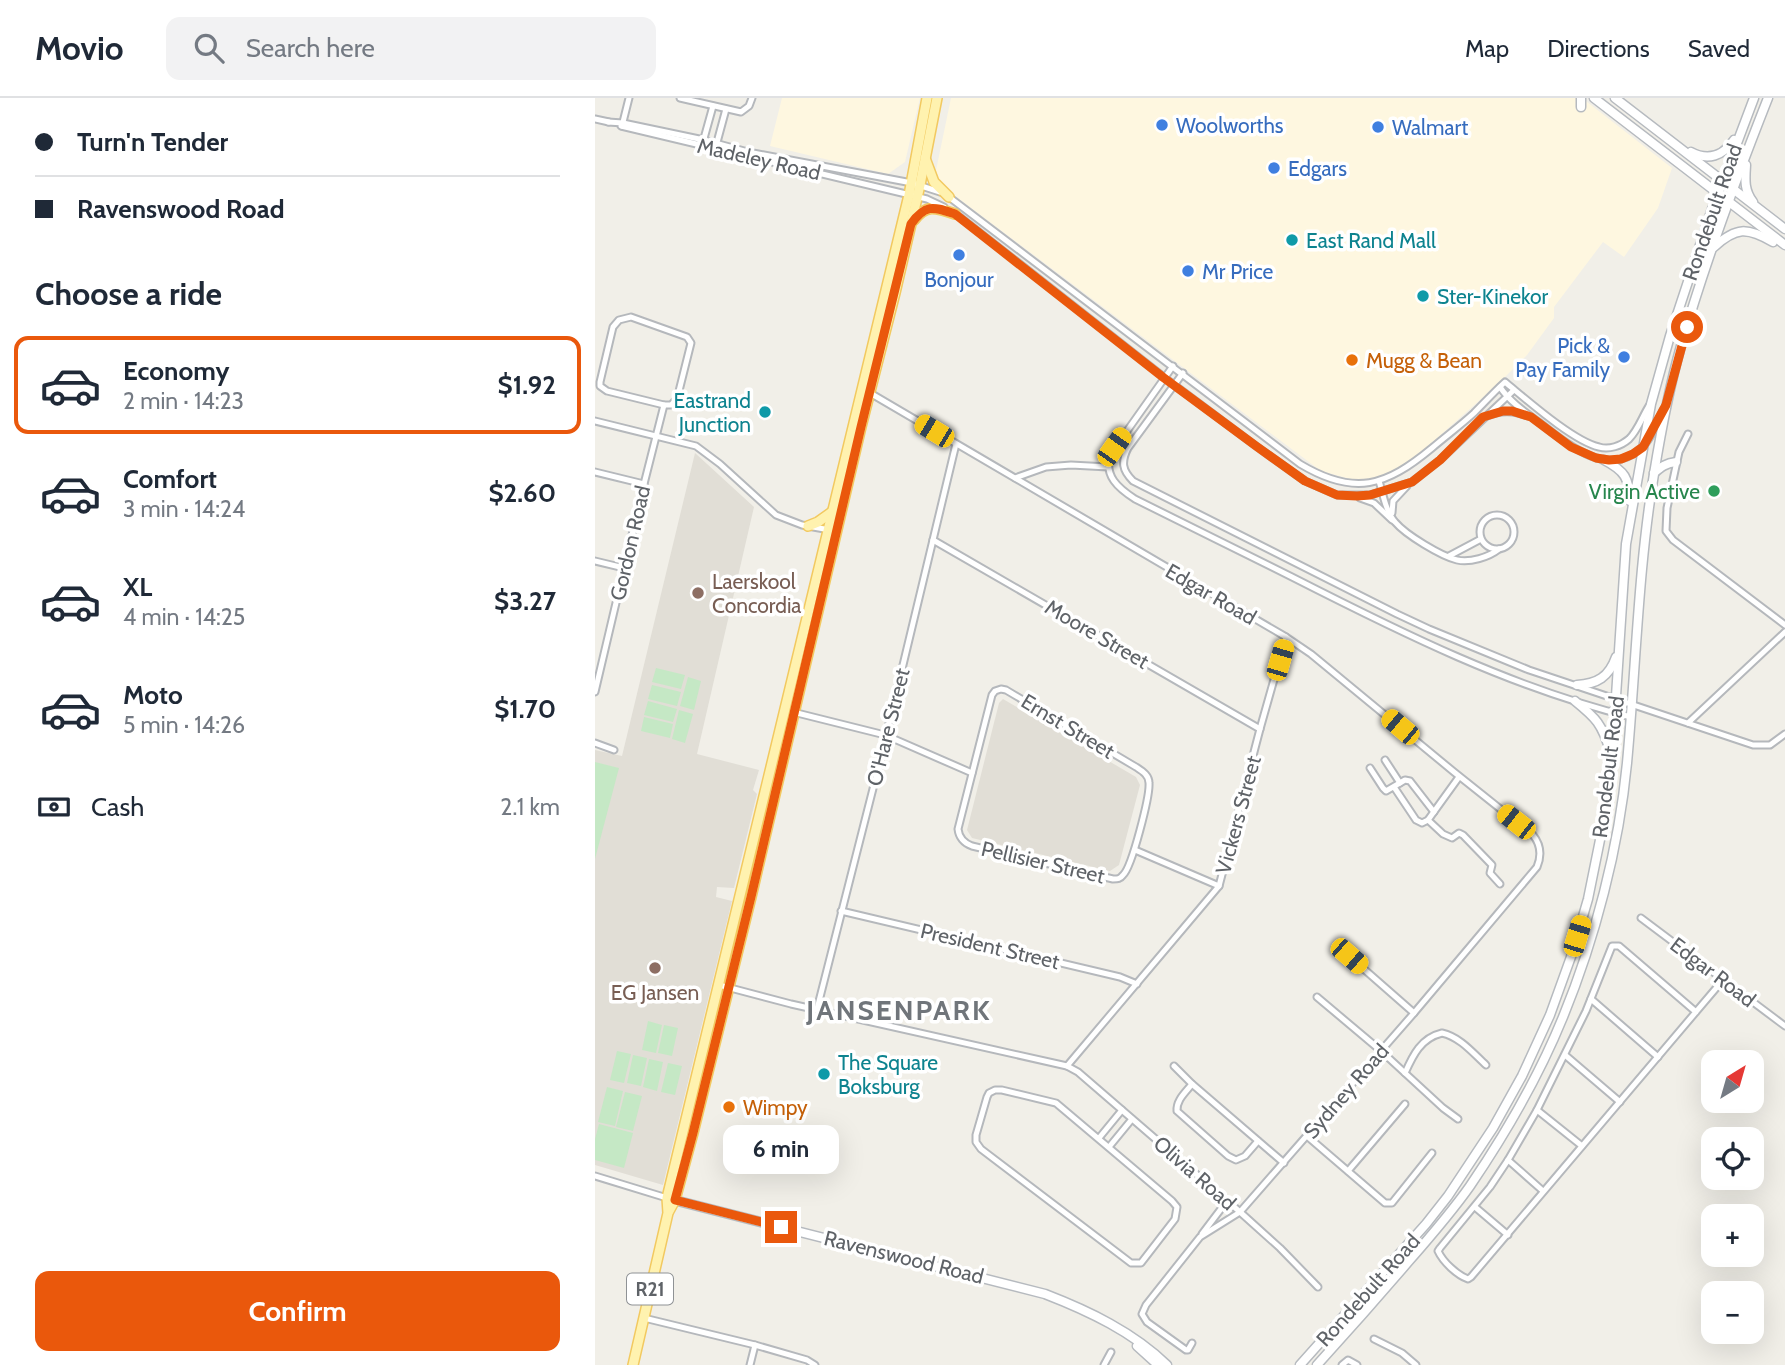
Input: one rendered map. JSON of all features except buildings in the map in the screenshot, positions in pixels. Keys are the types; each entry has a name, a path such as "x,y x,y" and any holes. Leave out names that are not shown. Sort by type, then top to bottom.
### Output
{"main road":[{"name":"R21","path":"916,184 927,98"},
{"name":"R21","path":"833,531 832,512 937,98"},
{"path":"1594,98 1785,247"},
{"path":"1615,98 1785,229"},
{"name":"Rondebult Road","path":"1300,1365 1448,1196 1493,1128 1522,1076 1550,1015 1572,954 1588,899 1602,830 1617,699 1626,544 1651,404 1670,337 1718,194 1754,98"},
{"name":"Rondebult Road","path":"1317,1365 1429,1238 1469,1187 1505,1132 1535,1078 1585,959 1618,825 1627,766 1641,579 1654,473 1666,405 1681,347 1713,248 1768,98"},
{"path":"1668,139 1696,155 1711,158 1729,148 1742,127"},
{"path":"1748,148 1744,181 1749,196 1758,208"},
{"path":"924,157 934,182 949,197"},
{"name":"R21","path":"724,986 740,895 784,709 800,667 870,393 911,224 913,196"},
{"path":"911,224 926,209 938,208 955,214"},
{"path":"1713,248 1731,233 1745,230 1785,247"},
{"path":"1604,460 1614,465 1626,477 1631,515"},
{"path":"1654,473 1662,466 1676,462"},
{"path":"807,526 832,512"},
{"path":"1577,685 1590,684 1603,678 1611,669 1618,648"},
{"name":"R21","path":"633,1365 724,986 751,897 795,712 800,667"},
{"path":"1575,701 1599,724 1612,757"},
{"path":"740,895 751,897"},
{"name":"Ravenswood Road","path":"671,1199 1035,1291 1073,1305 1126,1333 1167,1365"},
{"name":"Ravenswood Road","path":"1126,1333 1135,1345 1158,1365"}],"street":[{"path":"623,125 629,98"},
{"path":"680,98 736,112 749,106 752,98"},
{"path":"703,143 713,106"},
{"path":"716,146 726,109"},
{"name":"Madeley Road","path":"595,119 716,146 939,204 1164,378 1305,481 1337,495 1357,496"},
{"name":"Madeley Road","path":"716,146 916,184 949,197 1300,464 1330,479 1343,482 1367,484 1379,481"},
{"path":"635,317 687,337 691,343 677,400 671,405 664,405 607,391 600,386 613,327 624,318 635,317"},
{"path":"1173,366 1110,454 1108,467 1111,478 1123,491 1393,628 1474,663 1575,701 1630,717"},
{"path":"1183,373 1124,455 1124,470 1133,481 1429,629 1529,670 1753,745 1770,745 1785,734"},
{"path":"1502,384 1514,390 1577,438 1608,449 1627,440 1635,432 1651,404"},
{"path":"1502,384 1507,397 1571,447 1587,456 1604,460 1621,459 1643,447 1666,405"},
{"path":"1393,520 1379,481 1410,467 1472,415 1502,384"},
{"path":"1393,520 1393,501 1514,390"},
{"name":"Edgar Road","path":"870,393 1286,638 1332,670 1459,777 1533,835 1541,850 1537,867"},
{"name":"Gordon Road","path":"595,692 664,405"},
{"path":"1483,417 1512,411 1531,417"},
{"path":"595,421 699,447 768,509 784,519 833,531"},
{"path":"1688,434 1682,442 1676,462 1667,508 1666,526 1669,535 1785,625"},
{"name":"O'Hare Street","path":"817,1009 955,444"},
{"path":"1015,478 1046,467 1108,467"},
{"path":"595,472 643,484"},
{"path":"1357,496 1383,492 1412,482"},
{"path":"1357,496 1374,503 1419,541 1455,560 1485,557 1508,544 1513,535 1512,525 1505,517 1495,515 1485,519 1480,528 1481,538 1486,545 1499,549"},
{"path":"1449,556 1481,538"},
{"name":"Moore Street","path":"933,540 1260,729"},
{"path":"595,561 624,568"},
{"path":"1688,723 1785,632"},
{"name":"Vickers Street","path":"1067,1066 1219,886 1286,638"},
{"path":"595,651 604,654"},
{"name":"Ernst Street","path":"972,773 992,695 999,689 1006,690 1144,772 1150,782 1135,850"},
{"path":"784,709 885,735 972,773"},
{"path":"595,743 614,750"},
{"path":"1385,761 1416,820 1422,823 1428,820 1459,777"},
{"path":"1370,768 1385,790 1405,780 1412,783 1434,812"},
{"name":"Pellisier Street","path":"972,773 958,829 962,840 969,845 1113,879 1126,873 1135,850"},
{"path":"1428,820 1446,836 1452,838 1459,833 1463,835 1492,865 1490,873 1500,884"},
{"path":"1135,850 1219,886"},
{"name":"Sydney Road","path":"1192,1343 1188,1350 1185,1350 1147,1322 1142,1314 1146,1305 1200,1237 1241,1212 1537,867"},
{"name":"President Street","path":"841,911 1120,977 1137,984"},
{"name":"Edgar Road","path":"1641,918 1785,1026"},
{"path":"1696,1012 1622,949 1615,945 1610,949 1591,999 1537,1110 1508,1160 1475,1207 1438,1251 1441,1257 1463,1277 1471,1277 1508,1235 1723,980"},
{"path":"1349,956 1414,1013"},
{"path":"724,986 1067,1066"},
{"path":"1317,997 1458,1119"},
{"path":"1591,999 1658,1057"},
{"path":"1405,1073 1416,1050 1430,1038 1442,1033 1472,1051 1486,1065"},
{"path":"1565,1055 1620,1102"},
{"name":"Olivia Road","path":"1067,1066 1078,1072 1241,1212 1318,1287"},
{"path":"1174,1066 1284,1163"},
{"path":"1192,1084 1180,1099 1177,1111 1210,1140 1236,1160 1245,1156 1258,1141"},
{"path":"995,1090 1056,1103 1099,1138 1177,1207 1175,1219 1141,1263 1131,1263 981,1149 976,1142 987,1097 995,1090"},
{"path":"1348,1171 1405,1104"},
{"path":"1099,1138 1122,1110"},
{"path":"1537,1110 1582,1146"},
{"path":"1109,1147 1132,1119"},
{"path":"1307,1136 1388,1204 1392,1203 1432,1153"},
{"path":"1508,1160 1543,1191"},
{"name":"Ravenswood Road","path":"595,1176 671,1199"},
{"path":"1200,1237 1227,1201"},
{"path":"1475,1207 1508,1235"},
{"path":"644,1318 755,1345 807,1360 815,1365"},
{"path":"1374,1339 1402,1353 1416,1365"},
{"path":"750,1365 755,1345"},
{"path":"1104,1365 1111,1352"},
{"path":"1342,1365 1350,1360 1357,1365"}],"shaded area":[{"path":"782,98 920,98 905,162 888,174 770,146"},
{"name":"East Rand Mall","path":"951,98 1582,98 1672,168 1658,208 1624,257 1603,242 1554,307 1554,318 1527,355 1498,384 1410,462 1378,478 1354,480 1321,471 934,180"},
{"path":"695,453 754,507 697,754 759,770 753,790 757,794 734,888 717,887 716,897 732,901 663,1185 595,1165 595,750 622,756"},
{"path":"1003,699 1136,777 1140,785 1119,865 1110,871 972,838 967,830 999,703"}],"green space":[{"path":"656,668 685,675 681,689 652,682"},
{"path":"688,677 701,681 694,710 680,706"},
{"path":"652,685 681,692 677,706 648,699"},
{"path":"648,701 677,709 673,722 644,715"},
{"path":"679,710 693,714 685,743 672,739"},
{"path":"644,717 673,724 670,738 641,731"},
{"path":"595,762 619,768 595,859"},
{"path":"648,1021 662,1025 656,1053 642,1050"},
{"path":"664,1025 678,1028 672,1056 658,1053"},
{"path":"617,1051 631,1054 624,1083 610,1080"},
{"path":"633,1055 647,1058 641,1086 627,1083"},
{"path":"649,1059 663,1062 657,1091 643,1087"},
{"path":"668,1063 682,1066 675,1095 661,1092"},
{"path":"607,1087 623,1091 615,1126 598,1122"},
{"path":"625,1092 642,1096 633,1131 616,1127"},
{"path":"599,1124 633,1133 624,1168 595,1160 595,1139"}],"place":[{"name":"Woolworths","path":"1162,125"},
{"name":"Walmart","path":"1378,127"},
{"name":"Edgars","path":"1274,168"},
{"name":"East Rand Mall","path":"1292,240"},
{"name":"Bonjour","path":"959,255"},
{"name":"Mr Price","path":"1188,271"},
{"name":"Ster-Kinekor","path":"1423,296"},
{"name":"Pick & Pay Family","path":"1624,357"},
{"name":"Mugg & Bean","path":"1352,360"},
{"name":"Eastrand Junction","path":"765,412"},
{"name":"Virgin Active","path":"1714,491"},
{"name":"Laerskool Concordia","path":"698,593"},
{"name":"EG Jansen","path":"655,968"},
{"name":"The Square Boksburg","path":"824,1074"},
{"name":"Wimpy","path":"729,1107"}],"district":[{"name":"JANSENPARK","path":"899,1010"}],"route":[{"path":"781,1227 675,1200 729,988 911,224 920,213 926,209 938,208 955,214 1164,378 1256,446 1305,481 1337,495 1370,495 1412,482 1440,460 1483,417 1503,411 1531,417 1587,456 1609,460 1633,454 1643,447 1666,405 1687,327"}]}
